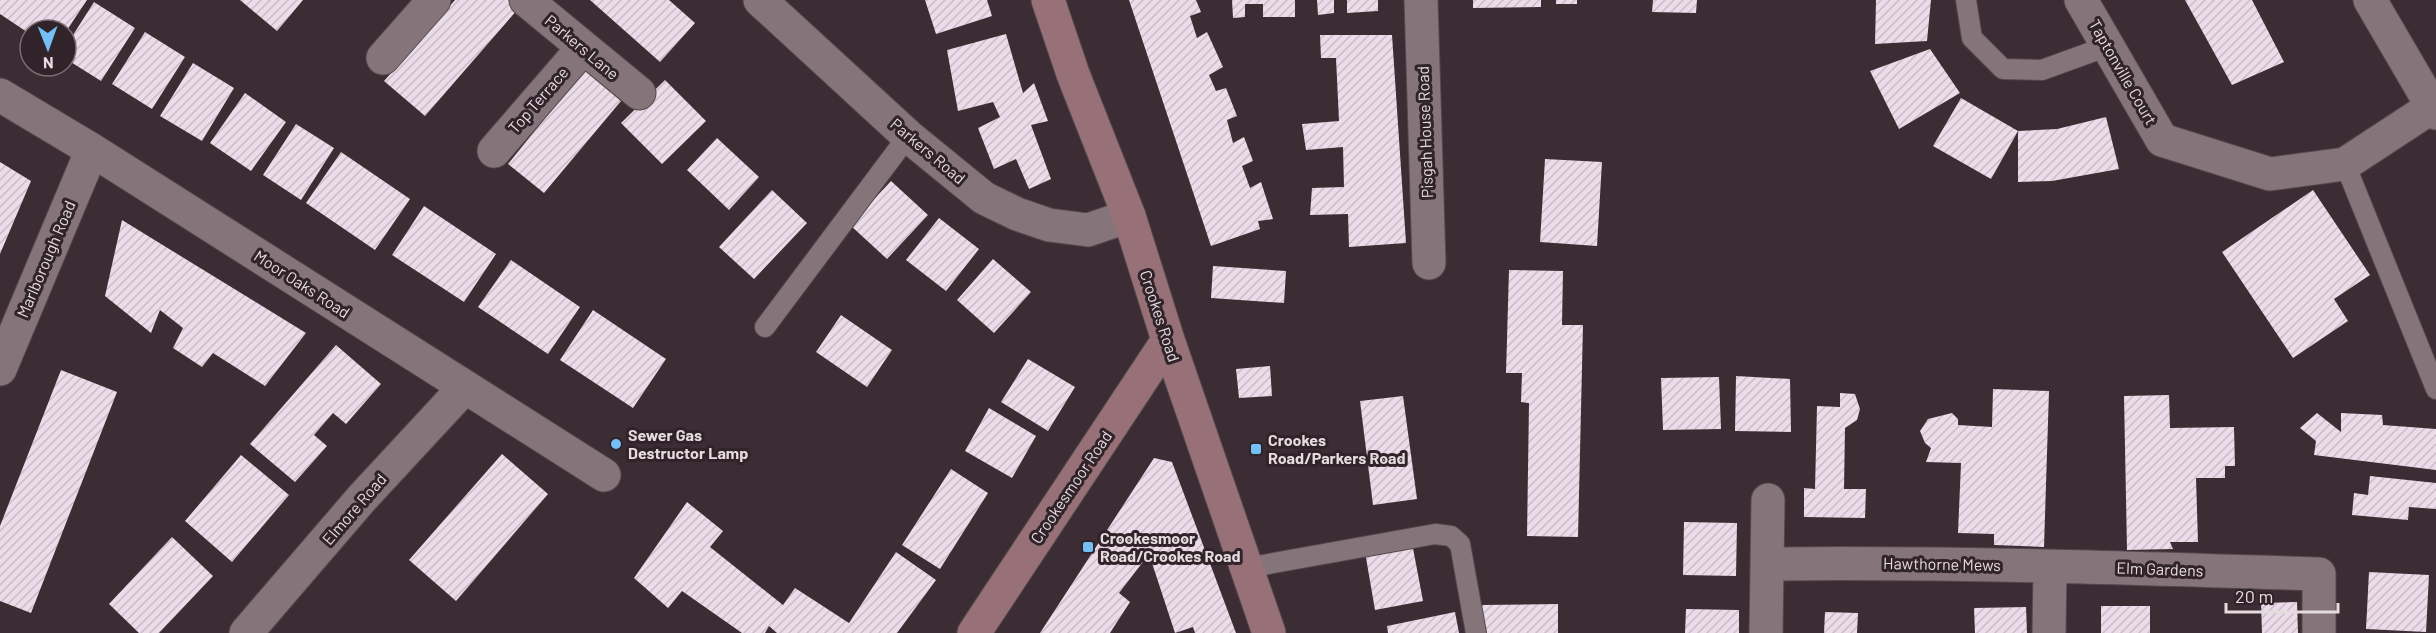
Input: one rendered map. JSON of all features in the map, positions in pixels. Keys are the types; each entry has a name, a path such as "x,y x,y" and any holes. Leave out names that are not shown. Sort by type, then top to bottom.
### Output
{"street":[{"path":"383,58 434,0"},
{"name":"Parkers Lane","path":"526,0 639,93"},
{"name":"Parkers Road","path":"760,0 908,136 984,198 1017,214 1048,225 1088,230 1129,216"},
{"name":"Crookes Road","path":"1048,0 1073,74 1129,216 1168,340 1269,633"},
{"name":"Pisgah House Road","path":"1421,0 1429,263"},
{"name":"Taptonville Court","path":"2081,0 2162,140 2270,174 2345,164 2434,110"},
{"path":"2370,0 2434,110"},
{"name":"Top Terrace","path":"494,151 583,48"},
{"name":"Moor Oaks Road","path":"0,95 92,150 604,475"},
{"name":"Marlborough Road","path":"0,369 92,150"},
{"name":"Crookesmoor Road","path":"974,633 1168,340"},
{"name":"Elmore Road","path":"246,633 362,498 464,388"},
{"path":"1766,633 1768,500"},
{"name":"Hawthorne Mews","path":"1768,564 1891,563 2050,567"},
{"path":"2049,633 2050,567"},
{"name":"Elm Gardens","path":"2050,567 2319,574 2319,633"}],"lane":[{"path":"1966,0 1972,38 2003,69 2042,70 2108,46"},
{"path":"765,327 908,136"},
{"path":"2345,164 2436,389"},
{"path":"1246,568 1435,534 1451,536 1460,544 1476,633"}],"building":[{"path":"0,0 87,0 75,18 18,18 18,26 0,14"},
{"path":"240,0 303,0 277,31"},
{"path":"455,0 508,0 518,9 425,116 384,81"},
{"path":"590,0 669,0 695,23 660,62"},
{"path":"925,0 987,0 992,16 936,34"},
{"path":"1129,0 1196,0 1201,12 1190,16 1197,38 1207,32 1223,67 1209,75 1216,91 1226,88 1237,116 1227,120 1233,143 1244,137 1253,161 1242,166 1250,188 1261,182 1273,219 1258,221 1260,229 1211,246"},
{"path":"1232,0 1295,0 1295,17 1263,17 1263,4 1245,4 1245,17 1233,18"},
{"path":"1317,0 1334,0 1334,13 1318,15"},
{"path":"1347,0 1378,0 1378,11 1347,13"},
{"path":"1473,0 1541,0 1541,7 1473,8"},
{"path":"1556,0 1577,0 1577,4 1556,4"},
{"path":"1653,0 1697,0 1696,13 1652,12"},
{"path":"1876,0 1931,0 1927,41 1875,44"},
{"path":"2185,0 2252,0 2284,62 2232,85"},
{"path":"94,2 135,28 101,81 78,67 78,27"},
{"path":"145,32 185,57 152,109 112,84"},
{"path":"1006,34 1023,93 1034,83 1048,121 1031,125 1051,179 1029,189 1016,159 994,169 978,128 1000,117 993,102 958,111 947,50"},
{"path":"1320,35 1392,35 1406,243 1349,247 1348,214 1310,215 1312,188 1344,187 1343,147 1306,150 1302,124 1339,121 1336,58 1321,58"},
{"path":"1930,49 1960,93 1899,129 1870,71"},
{"path":"193,63 234,88 202,141 160,116"},
{"path":"584,70 621,101 544,193 508,164"},
{"path":"665,80 706,121 662,164 621,123"},
{"path":"245,93 286,122 251,171 210,143"},
{"path":"1961,98 2018,131 1991,179 1933,146"},
{"path":"2106,117 2119,169 2052,181 2018,182 2018,131 2057,129"},
{"path":"296,124 334,148 301,200 263,175"},
{"path":"717,138 759,177 729,210 687,170"},
{"path":"341,152 410,199 375,250 306,203"},
{"path":"1545,159 1602,162 1597,246 1540,242"},
{"path":"0,162 31,181 0,254"},
{"path":"891,181 928,215 887,259 850,225"},
{"path":"772,190 807,223 754,279 719,247"},
{"path":"2313,190 2370,275 2334,299 2348,321 2293,358 2222,252"},
{"path":"424,206 496,254 464,302 392,255"},
{"path":"939,218 979,249 946,291 906,260"},
{"path":"122,220 306,333 265,386 213,353 202,367 173,348 183,328 160,310 151,333 105,296"},
{"path":"993,259 1031,292 994,333 957,300"},
{"path":"511,260 580,307 548,354 478,307"},
{"path":"1213,266 1286,271 1284,303 1211,298"},
{"path":"1509,270 1563,271 1562,325 1583,325 1578,537 1527,536 1529,403 1521,402 1522,373 1506,373"},
{"path":"593,310 666,359 633,408 560,360"},
{"path":"841,315 892,350 867,387 816,352"},
{"path":"336,345 381,384 346,424 333,413 314,435 327,446 295,482 250,444"},
{"path":"1028,359 1075,387 1048,431 1001,402"},
{"path":"1270,366 1272,396 1239,398 1236,369"},
{"path":"61,370 117,392 31,613 0,601 0,526"},
{"path":"1736,376 1790,379 1791,432 1735,431"},
{"path":"1719,377 1721,429 1663,430 1661,378"},
{"path":"1993,389 2049,391 2044,547 1994,545 1994,534 1958,533 1961,463 1926,462 1931,448 1925,443 1920,431 1928,419 1952,413 1958,419 1958,425 1992,427"},
{"path":"1840,393 1855,394 1860,409 1857,420 1845,428 1844,489 1866,489 1865,518 1804,517 1804,488 1815,489 1817,406 1840,407"},
{"path":"2169,395 2170,428 2234,427 2235,466 2225,466 2225,478 2196,478 2198,542 2170,542 2173,549 2127,550 2124,396"},
{"path":"1403,396 1417,499 1373,505 1360,401"},
{"path":"989,408 1036,436 1012,478 965,451"},
{"path":"2317,413 2341,432 2341,413 2382,415 2383,425 2436,429 2436,470 2314,455 2316,441 2300,428"},
{"path":"502,454 548,494 456,601 409,560"},
{"path":"241,455 289,495 232,562 185,521"},
{"path":"1154,458 1172,462 1236,633 1195,633 1193,627 1175,633 1149,554 1119,593 1130,602 1110,633 1040,633"},
{"path":"951,469 988,493 940,569 902,545"},
{"path":"2370,476 2436,483 2436,509 2409,507 2408,520 2352,515 2354,493 2368,495"},
{"path":"687,502 723,531 710,547 783,605 795,588 849,623 896,552 936,580 897,633 777,633 769,626 765,633 742,633 682,591 668,608 634,578"},
{"path":"1684,522 1737,523 1736,576 1683,575"},
{"path":"172,537 213,576 159,633 139,633 109,604"},
{"path":"1412,543 1423,601 1375,610 1365,552"},
{"path":"2369,572 2429,575 2426,632 2366,629"},
{"path":"2297,602 2298,633 2262,633 2261,603"},
{"path":"1558,604 1558,633 1484,633 1481,630 1481,605"},
{"path":"2101,606 2150,606 2150,633 2101,633"},
{"path":"2026,607 2027,633 1975,633 1974,608"},
{"path":"1686,609 1739,610 1739,633 1685,633"},
{"path":"1455,612 1459,633 1388,633 1387,626"},
{"path":"1825,612 1858,613 1857,633 1824,633"}],"place":[{"name":"Sewer Gas Destructor Lamp","path":"616,444"},
{"name":"Crookes Road/Parkers Road","path":"1256,449"},
{"name":"Crookesmoor Road/Crookes Road","path":"1088,547"}]}
